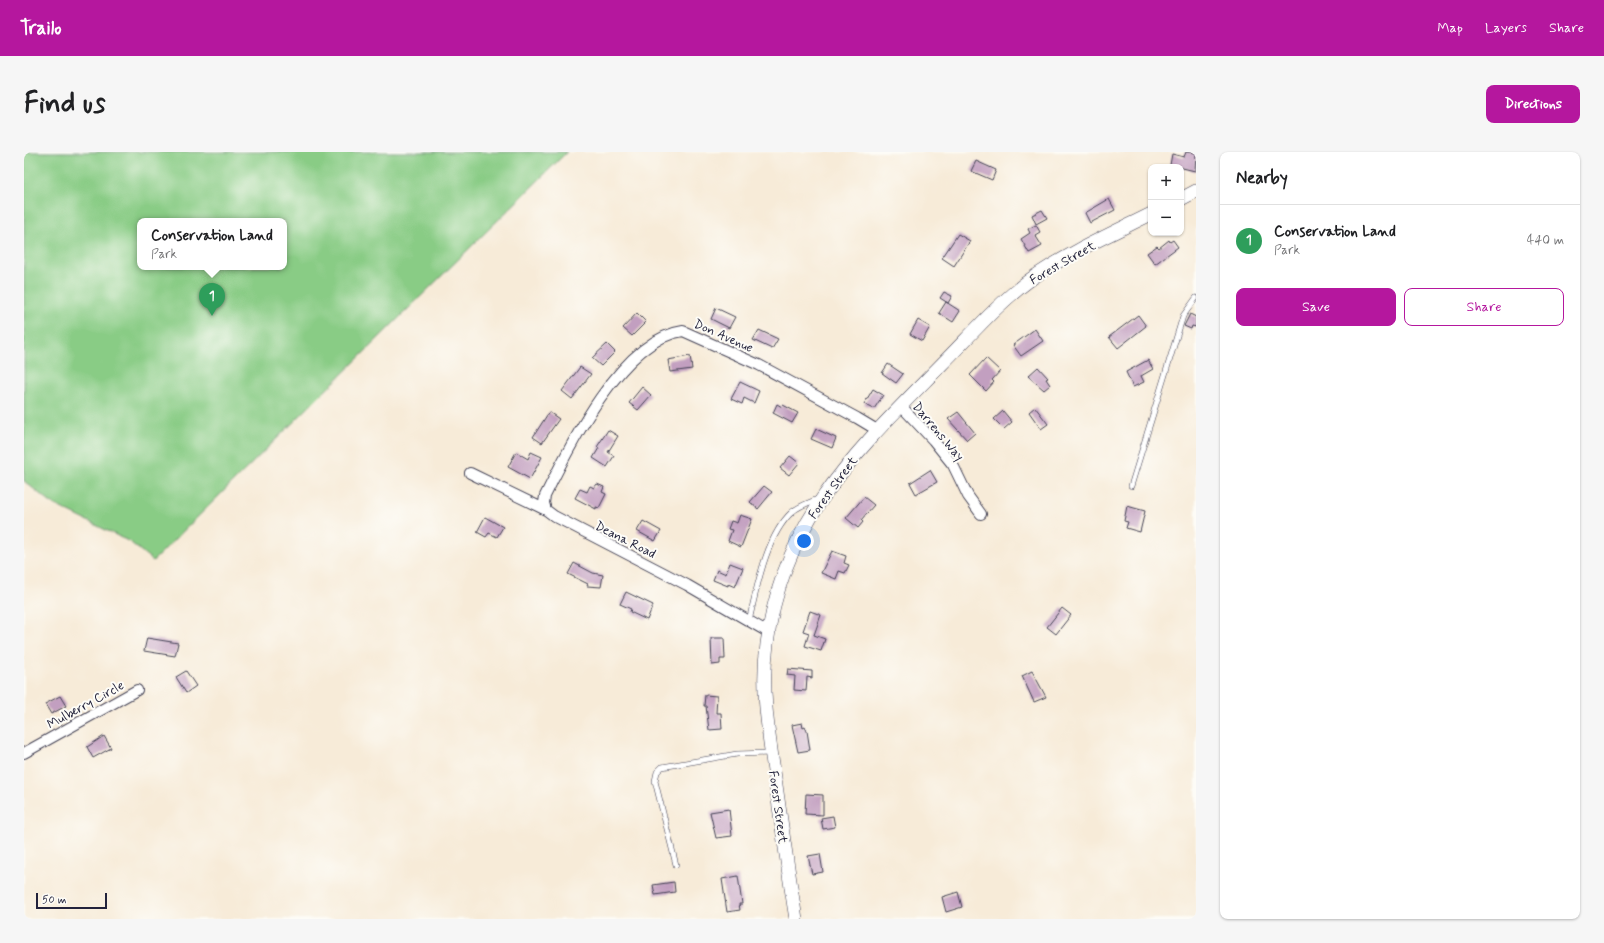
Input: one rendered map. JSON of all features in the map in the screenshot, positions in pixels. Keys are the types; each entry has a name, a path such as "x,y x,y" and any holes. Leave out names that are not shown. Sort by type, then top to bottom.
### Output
{"street":[{"path":"1184,197 1196,191"},
{"name":"Forest Street","path":"796,919 765,695 768,632 787,566 808,520 843,468 877,430 982,323 1019,288 1056,263 1148,216"},
{"name":"Don Avenue","path":"546,510 544,504 545,496 581,427 600,398 625,368 656,341 670,333 683,331 759,365 877,430"},
{"name":"Darrens Way","path":"901,406 953,465 968,496 981,514"},
{"name":"Deana Road","path":"470,473 546,510 554,516 687,584 768,632"},
{"name":"Mulberry Circle","path":"24,753 137,690"}],"lane":[{"path":"1130,486 1183,316 1196,298"},
{"path":"749,621 767,555 776,531 793,511 823,496"},
{"path":"676,865 656,780 657,772 662,767 701,760 738,754 772,753"}],"green space":[{"path":"24,152 567,152 153,561 130,542 51,503 24,481"}],"building":[{"path":"1186,152 1196,153 1195,171 1184,168 1184,164 1170,164 1172,154 1184,157"},
{"path":"976,161 996,170 992,180 971,171"},
{"path":"1109,199 1115,210 1090,223 1085,213"},
{"path":"1042,210 1047,218 1036,224 1032,215"},
{"path":"1036,225 1040,232 1035,235 1042,246 1029,253 1021,239 1030,233 1028,229"},
{"path":"958,234 970,241 954,266 942,258"},
{"path":"1169,240 1170,242 1173,240 1178,247 1155,264 1147,253 1157,246 1159,248"},
{"path":"944,292 952,296 948,303 940,298"},
{"path":"946,302 960,311 953,322 939,313"},
{"path":"716,308 735,317 729,328 711,319"},
{"path":"637,313 646,322 632,336 623,328"},
{"path":"1190,314 1196,317 1196,327 1192,326 1191,329 1184,326"},
{"path":"1138,315 1146,326 1118,348 1109,337"},
{"path":"918,320 930,327 922,341 910,334"},
{"path":"1035,329 1043,341 1021,356 1013,345"},
{"path":"759,330 778,339 772,349 753,340"},
{"path":"607,344 615,352 601,366 592,358"},
{"path":"690,356 692,369 670,372 668,360"},
{"path":"986,358 1000,371 992,380 994,382 986,391 970,375"},
{"path":"1148,360 1153,369 1141,376 1144,382 1133,387 1126,372"},
{"path":"888,364 903,374 896,383 882,373"},
{"path":"580,367 591,374 572,399 562,391"},
{"path":"1038,367 1048,378 1046,379 1050,385 1044,390 1028,376"},
{"path":"740,382 759,391 754,403 744,398 742,404 731,399"},
{"path":"642,387 651,395 638,410 629,403"},
{"path":"873,389 883,395 874,409 864,404"},
{"path":"777,404 782,407 783,405 798,413 792,423 773,413"},
{"path":"1035,407 1048,424 1041,429 1029,412"},
{"path":"1003,411 1012,422 1004,429 994,419"},
{"path":"549,412 559,419 542,443 533,437"},
{"path":"958,412 975,433 967,440 948,419"},
{"path":"816,429 836,438 832,448 811,439"},
{"path":"608,430 618,436 608,452 614,456 607,467 593,458 599,448 597,447"},
{"path":"516,452 528,459 531,452 542,457 530,479 508,467"},
{"path":"790,456 799,463 789,475 780,468"},
{"path":"930,470 937,482 916,494 910,483"},
{"path":"597,484 604,487 602,492 606,494 599,508 596,507 596,509 575,498 580,489 587,492 590,486 594,488"},
{"path":"764,486 772,492 758,509 750,502"},
{"path":"864,497 874,505 861,520 863,522 858,528 846,518"},
{"path":"1127,506 1145,511 1140,532 1126,528 1128,522 1124,521"},
{"path":"740,515 752,519 741,547 728,541 732,530 728,529 731,521 737,523"},
{"path":"485,517 503,527 497,537 489,533 486,537 477,532"},
{"path":"643,521 661,531 655,541 637,531"},
{"path":"832,551 846,556 844,563 849,565 845,573 839,571 836,579 821,573"},
{"path":"574,563 593,573 603,575 601,587 587,586 588,584 568,574"},
{"path":"730,563 743,568 735,587 713,580 717,570 726,574"},
{"path":"626,592 653,605 647,620 630,612 631,609 620,604"},
{"path":"1062,608 1071,615 1056,634 1047,627"},
{"path":"810,611 821,615 814,635 825,639 821,651 805,646 809,633 803,631"},
{"path":"147,638 178,643 175,656 144,651"},
{"path":"711,638 724,638 725,659 720,659 720,664 712,665"},
{"path":"788,669 812,671 812,678 807,677 806,691 794,690 795,676 787,675"},
{"path":"186,671 196,686 186,693 176,677"},
{"path":"1032,671 1046,697 1034,702 1022,676"},
{"path":"705,695 717,696 716,713 721,713 722,729 709,730 706,706 704,706"},
{"path":"60,696 66,706 51,714 45,704"},
{"path":"802,723 803,728 805,727 807,731 810,750 798,752 792,725"},
{"path":"104,736 111,748 93,758 87,747"},
{"path":"806,794 823,795 823,815 805,814"},
{"path":"729,809 732,836 716,838 710,812"},
{"path":"833,816 835,827 823,829 821,818"},
{"path":"820,854 823,872 812,874 808,856"},
{"path":"738,876 742,904 739,904 740,910 727,912 722,879"},
{"path":"674,882 675,892 655,895 653,885"},
{"path":"958,892 962,907 946,912 942,897"}],"place":[{"name":"Conservation Land","path":"212,316"}]}
